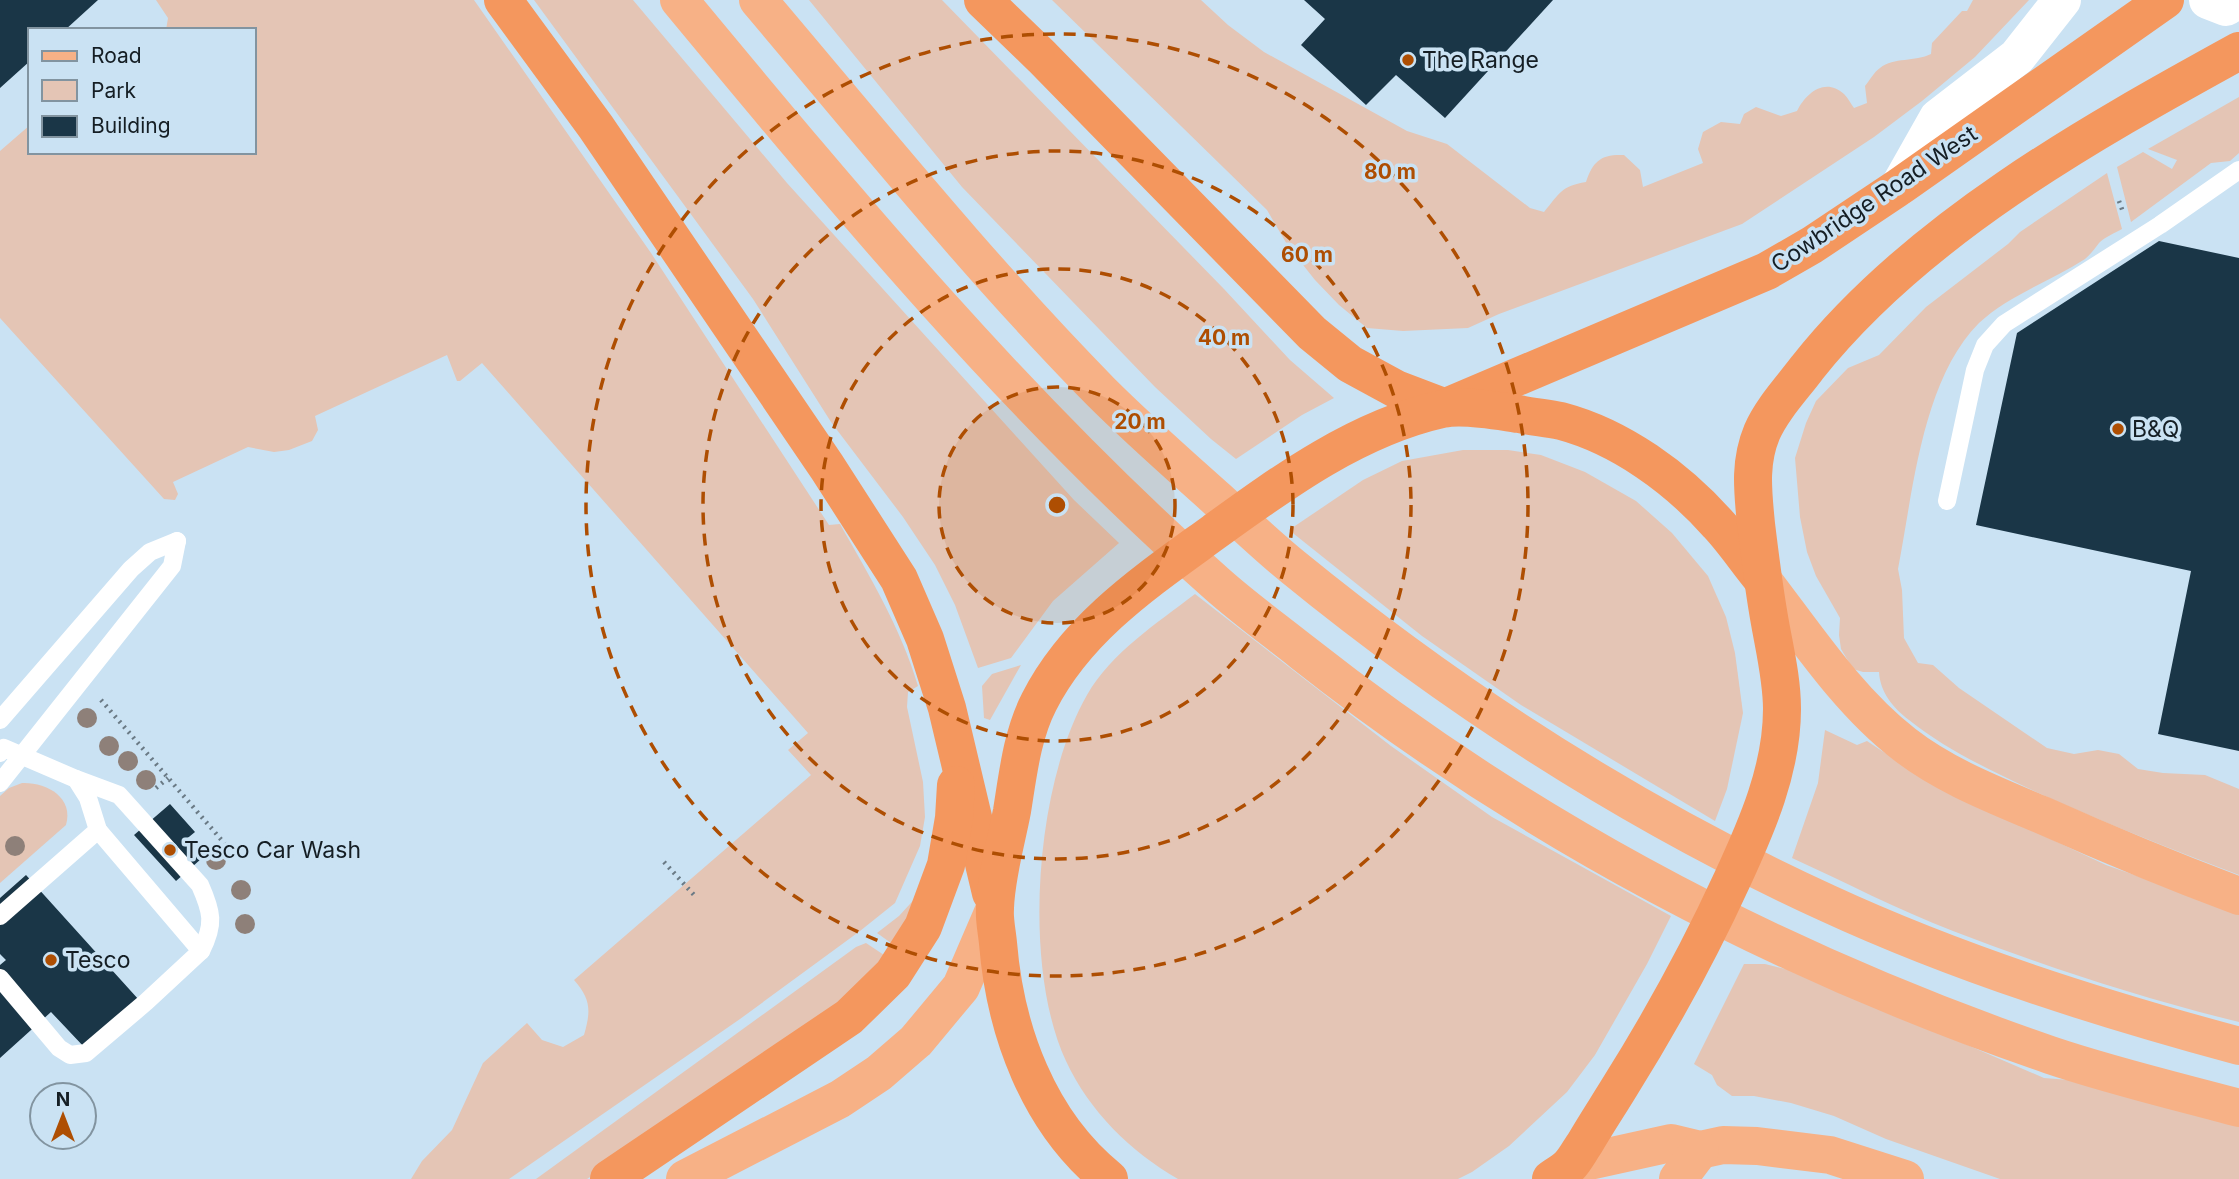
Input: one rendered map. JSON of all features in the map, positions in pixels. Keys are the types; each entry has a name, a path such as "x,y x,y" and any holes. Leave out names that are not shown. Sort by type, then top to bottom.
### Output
{"highway":[{"path":"503,0 611,149 827,467 899,579 925,639 947,708 995,908 999,960 1016,1042 1034,1083 1052,1114 1072,1141 1108,1179"},
{"path":"983,0 1312,334 1350,364 1396,388 1446,408 1499,411 1560,421 1601,436 1642,459 1671,480 1718,524 1762,579"},
{"name":"Cowbridge Road West","path":"1446,408 1767,271 1812,245 1899,187 2165,0"},
{"path":"1563,1174 1646,1045 1722,901 1762,809 1776,763 1780,747 1782,705 1762,579 1752,484 1753,457 1763,429 1816,357 1890,281 1968,217 2036,170 2178,84 2239,51"},
{"path":"995,908 1022,748 1037,705 1052,678 1077,646 1144,582 1241,513 1342,447 1393,424 1446,408"},
{"path":"610,1179 849,1017 893,974 923,927 946,864 954,818 958,752"}],"main road":[{"path":"678,0 914,279 1023,397 1100,475 1219,587 1349,689 1479,781 1625,868 1780,947 1916,1005 2054,1057 2239,1108"},
{"path":"758,0 921,192 1101,393 1292,566 1436,676 1516,732 1648,812 1829,904 1952,955 2051,990 2144,1021 2239,1046"},
{"path":"1762,579 1833,672 1860,703 1904,744 1973,785 2162,868 2239,896"},
{"path":"685,1179 840,1099 880,1073 916,1041 961,987 995,908"},
{"path":"1563,1174 1671,1143 1689,1164 1723,1145 1789,1148 1829,1155 1905,1179"}],"street":[{"path":"1899,187 1938,118 2017,57 2062,0"}],"lane":[{"path":"1947,501 1975,370 1985,345 2004,324 2160,225 2239,170"},
{"path":"0,720 131,569 150,552 177,541 172,566 0,783"},
{"path":"0,753 4,748 119,795 200,886 212,918 210,935 201,951 86,1053 70,1055 59,1048 0,978"},
{"path":"76,779 88,798 98,830 201,951"},
{"path":"0,916 98,830"}],"path":[{"path":"2119,201 2123,212"},
{"path":"98,697 225,844"},
{"path":"156,789 168,778"},
{"path":"664,862 694,895"}],"green space":[{"path":"156,0 474,0 651,253 829,525 840,524 894,623 918,686 908,692 907,707 923,782 925,817 920,846 895,903 740,1019 509,1179 411,1179 422,1161 452,1130 483,1063 527,1023 542,1040 563,1047 584,1035 588,1006 584,993 574,980 811,775 788,750 808,733 482,363 457,381 447,355 315,416 318,430 312,441 289,450 274,452 248,447 173,482 178,494 175,500 164,499 0,318 0,151 28,127 28,154 256,154 256,28 166,28 168,18"},
{"path":"534,0 633,0 787,183 1074,500 1119,543 1053,601 1011,658 978,668 955,605 935,565 903,517 831,422 753,299"},
{"path":"809,0 942,0 1290,360 1334,398 1302,415 1236,459 1155,387 962,187"},
{"path":"1052,0 1201,0 1264,52 1407,131 1447,144 1530,208 1544,212 1566,188 1586,182 1595,164 1609,156 1624,155 1640,170 1643,187 1703,163 1698,149 1703,132 1721,122 1740,124 1744,114 1756,107 1781,116 1797,111 1805,98 1823,87 1837,89 1854,108 1867,103 1865,86 1878,70 1892,62 1931,54 1932,43 1962,11 1967,11 1973,0 2029,0 1975,57 1922,101 1874,137 1742,224 1468,328 1403,331 1367,328 1339,305 1288,246 1267,210"},
{"path":"2239,97 2239,153 2230,161 2211,163 2131,222 2117,167 2143,152 2172,169 2177,160 2148,149"},
{"path":"2107,173 2122,229 2101,241 2085,259 1991,313 1979,323 1960,347 1944,375 1923,438 1898,569 1902,590 1904,638 1918,663 1933,665 1959,688 2047,748 2074,754 2098,750 2119,754 2138,769 2205,775 2239,789 2239,875 2030,789 1952,749 1903,715 1885,693 1879,672 1853,669 1841,649 1840,618 1816,576 1807,552 1800,517 1795,458 1816,401 1848,368 1879,355 1926,307 2020,232"},
{"path":"1463,450 1508,450 1541,455 1585,472 1636,501 1672,533 1708,576 1726,617 1735,653 1743,713 1727,789 1715,821 1521,705 1422,636 1289,530 1363,480 1402,461"},
{"path":"1195,594 1391,746 1492,817 1671,916 1595,1055 1567,1092 1509,1146 1458,1179 1178,1179 1144,1156 1113,1129 1087,1097 1066,1061 1052,1022 1043,977 1040,928 1040,876 1056,777 1069,733 1097,680 1122,652"},
{"path":"1021,665 990,720 984,718 982,686 992,674"},
{"path":"1825,730 1857,745 1867,741 2012,821 2106,865 2239,912 2239,1022 2130,992 1988,944 1912,914 1792,858 1818,783"},
{"path":"22,783 40,785 56,793 66,806 66,825 0,883 0,796 9,788"},
{"path":"920,893 898,948 877,933 899,916"},
{"path":"866,943 890,959 873,981 670,1125 587,1179 536,1179 856,947"},
{"path":"1744,964 1765,964 1798,972 2044,1078 2095,1082 2239,1118 2239,1179 2000,1179 1886,1139 1834,1116 1791,1103 1754,1096 1732,1096 1717,1085 1712,1075 1694,1064"}],"building":[{"path":"0,0 98,0 67,28 28,28 28,63 0,88"},
{"name":"The Range","path":"1304,0 1553,0 1445,118 1396,75 1366,105 1301,45 1325,19"},
{"name":"B&Q","path":"2159,241 2239,258 2239,751 2158,734 2191,571 1976,525 2017,333"},
{"name":"Tesco Car Wash","path":"170,804 195,832 184,841 201,859 176,881 134,835"},
{"path":"26,875 139,1000 85,1048 51,1012 0,1058 0,965 6,960 0,954 0,898"}],"place":[{"name":"The Range","path":"1408,60"},
{"name":"B&Q","path":"2118,429"},
{"name":"Tesco Car Wash","path":"170,850"},
{"name":"Tesco","path":"51,960"}]}
